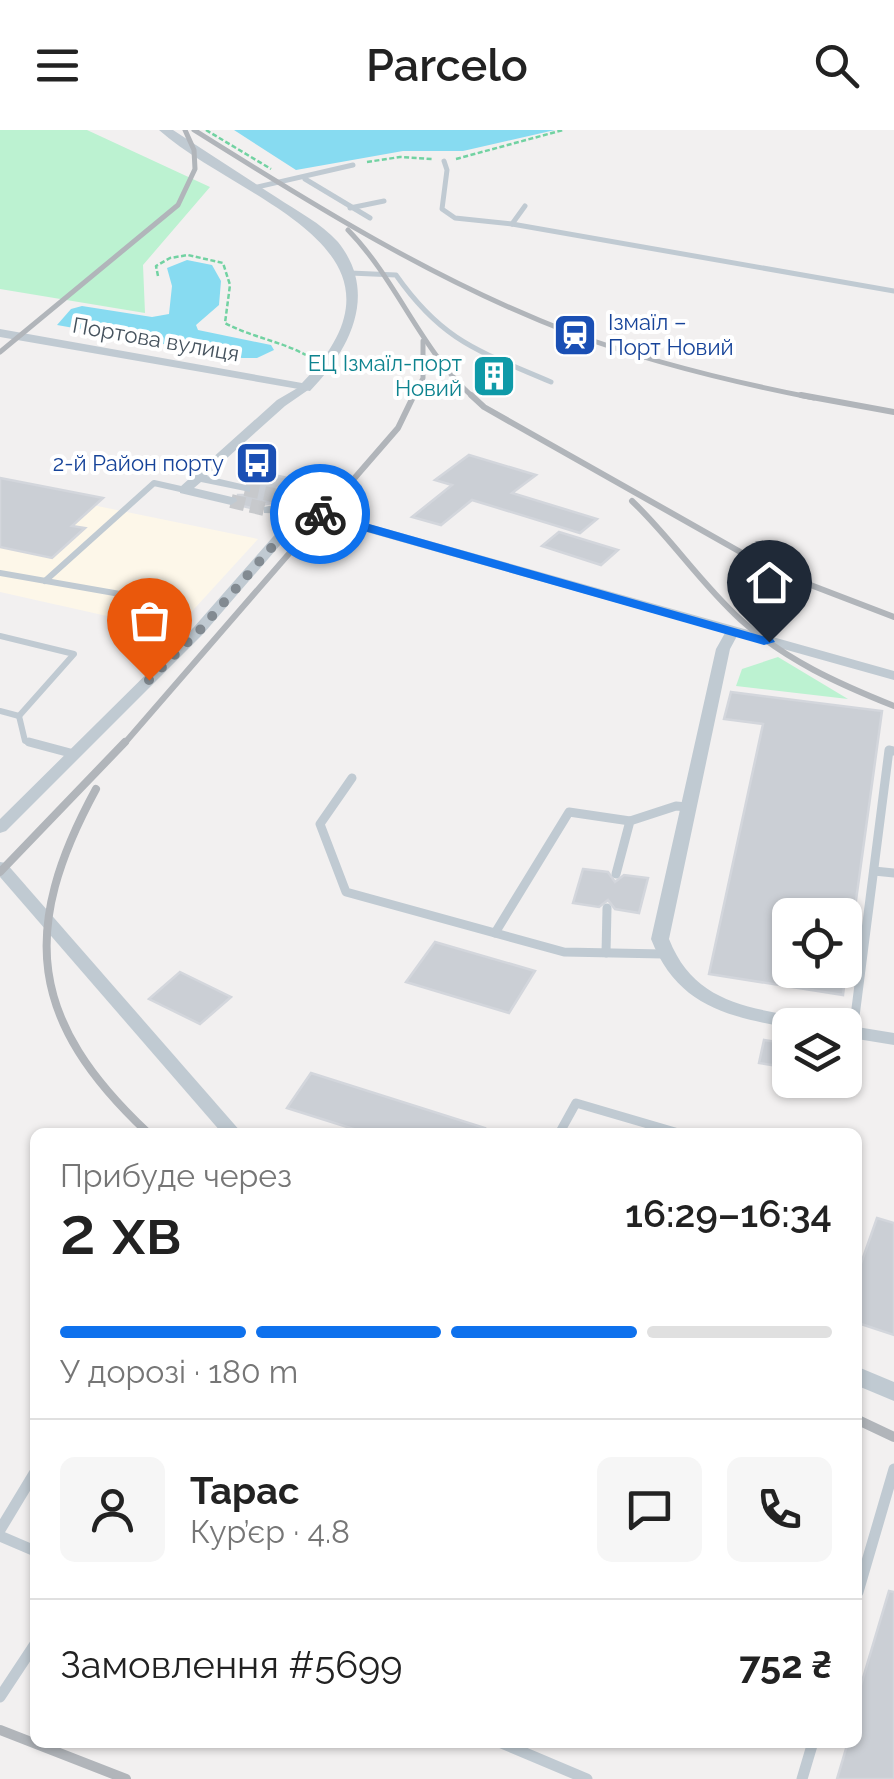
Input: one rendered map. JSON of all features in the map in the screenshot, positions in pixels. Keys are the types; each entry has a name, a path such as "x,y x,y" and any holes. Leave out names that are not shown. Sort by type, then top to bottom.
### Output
{"street":[{"path":"165,130 322,234 341,254 354,289 350,316 330,360 305,388 280,403 185,490"},
{"name":"Портова вулиця","path":"0,333 305,388"},
{"path":"198,478 245,489"},
{"path":"185,490 231,501"},
{"path":"282,497 304,510 894,676"},
{"path":"269,510 304,510"},
{"path":"0,828 200,630 304,510"},
{"path":"733,632 724,649 660,925 663,954 683,981 714,1002 772,1019"},
{"path":"0,867 228,1128"},
{"path":"862,1034 894,1039"},
{"path":"862,1378 894,1392"}],"lane":[{"path":"444,161 447,170 443,213 456,218 512,224 894,291"},
{"path":"253,188 344,170 353,164"},
{"path":"344,170 353,176"},
{"path":"305,178 370,218"},
{"path":"350,208 384,201 376,195"},
{"path":"512,224 525,206"},
{"path":"350,272 396,275 422,312 459,344 552,382"},
{"path":"45,581 154,483 185,490"},
{"path":"0,574 120,594"},
{"path":"0,636 74,654 20,716"},
{"path":"0,711 20,716"},
{"path":"20,716 25,741 74,754"},
{"path":"853,1008 889,750 894,751"},
{"path":"352,778 320,824 346,892 564,952 663,954"},
{"path":"495,933 569,812 630,821 676,806 687,808"},
{"path":"616,874 630,821"},
{"path":"874,870 894,874"},
{"path":"606,952 607,908"},
{"path":"562,1128 576,1103 661,1128"},
{"path":"862,1578 894,1469"},
{"path":"30,1481 0,1533 30,1548"},
{"path":"0,1697 30,1652"},
{"path":"512,1748 587,1779"},
{"path":"802,1779 810,1748"}],"path":[{"path":"206,130 282,174 305,178"},
{"path":"353,164 400,157 444,161 563,130"},
{"path":"158,276 156,266 164,258 192,256 223,263 230,278 223,318 230,328 330,360"}],"shaded area":[{"path":"0,486 258,539 174,631 0,592"}],"green space":[{"path":"0,130 87,130 210,187 143,265 145,313 0,289"},
{"path":"778,657 848,699 736,686 742,669"}],"water":[{"path":"234,130 555,130 463,151 403,151 296,170"},
{"path":"187,260 212,265 221,281 219,305 196,325 198,330 271,345 274,350 257,358 242,358 57,325 71,309 82,306 152,317 169,314 172,286 167,268"}],"building":[{"path":"469,455 536,475 512,493 597,519 580,533 472,500 441,525 412,517 452,485 435,480"},
{"path":"264,473 288,478 277,488 290,491 277,502 261,505 260,510 238,505 238,495 252,495 252,483"},
{"path":"0,478 103,498 72,526 85,528 52,558 0,547"},
{"path":"559,532 618,550 601,565 542,546"},
{"path":"731,692 882,711 856,898 772,898 772,984 709,974 763,724 724,719"},
{"path":"583,869 608,872 615,882 624,875 648,878 639,913 615,909 608,900 599,907 573,903"},
{"path":"435,942 535,971 509,1013 406,982"},
{"path":"180,972 231,997 200,1024 149,999"},
{"path":"798,988 844,988 843,995"},
{"path":"764,1040 772,1041 772,1065 759,1063"},
{"path":"311,1073 485,1128 350,1128 287,1108"},
{"path":"877,1218 894,1223 894,1335 862,1324 862,1261"},
{"path":"889,1591 894,1592 894,1779 837,1779 846,1748 862,1748 862,1682"}],"tunnel":[{"path":"245,489 283,497"},
{"path":"231,501 269,510"}],"railway":[{"path":"0,352 178,205 195,169 194,150 185,130"},
{"path":"194,130 378,241 521,313 661,362 814,398"},
{"path":"348,230 381,271 439,359 471,395"},
{"path":"413,398 423,378 423,341"},
{"path":"123,745 398,428 414,395"},
{"path":"471,395 484,407 774,571 894,617"},
{"path":"471,395 474,398"},
{"path":"801,395 894,412"},
{"path":"632,501 713,591 758,634 813,670 894,706"},
{"path":"0,872 125,742"},
{"path":"96,789 71,840 55,886 47,930 48,972 59,1012 78,1051 143,1128"},
{"path":"862,1422 894,1437"},
{"path":"0,1730 30,1742"},
{"path":"46,1748 126,1779"}],"way so far":[{"path":"149,680 200,630 304,510 320,514"}],"place":[{"name":"Ізмаїл – Порт Новий","path":"575,335"},
{"name":"ЕЦ Ізмаїл-порт Новий","path":"494,376"},
{"name":"2-й Район порту","path":"257,463"}],"route":[{"path":"320,514 769,642"}]}
